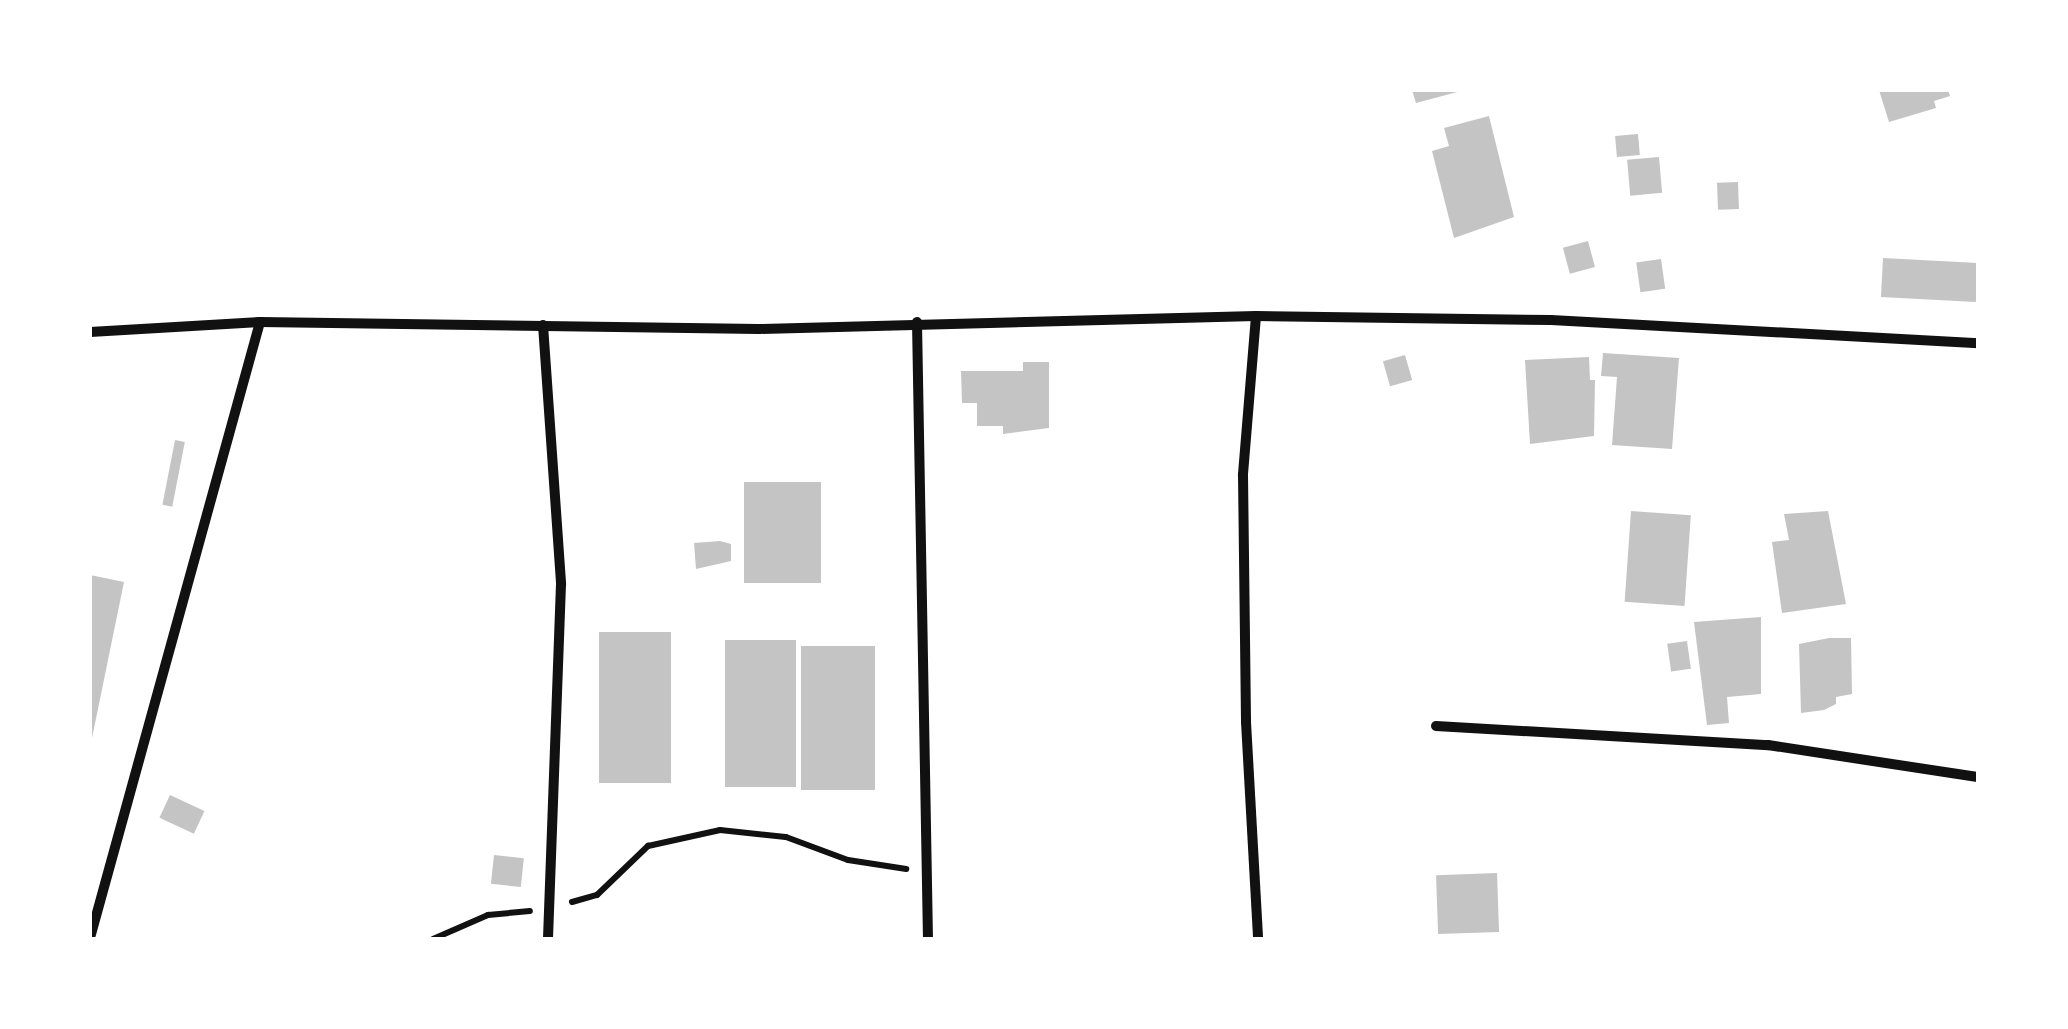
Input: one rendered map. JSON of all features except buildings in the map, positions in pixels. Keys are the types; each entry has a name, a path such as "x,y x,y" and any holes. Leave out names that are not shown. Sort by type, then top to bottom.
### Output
{"street":[{"path":"1256,316 1243,475 1258,939"},
{"path":"90,332 260,322 759,329 1256,316 1552,320 1978,343"},
{"path":"90,938 260,322"},
{"path":"917,322 928,939"},
{"path":"543,326 561,584 548,939"},
{"path":"1436,726 1768,745 1978,777"}],"path":[{"path":"433,939 488,915 547,909 596,895 648,846 720,830 786,837 848,860 926,872"}]}
